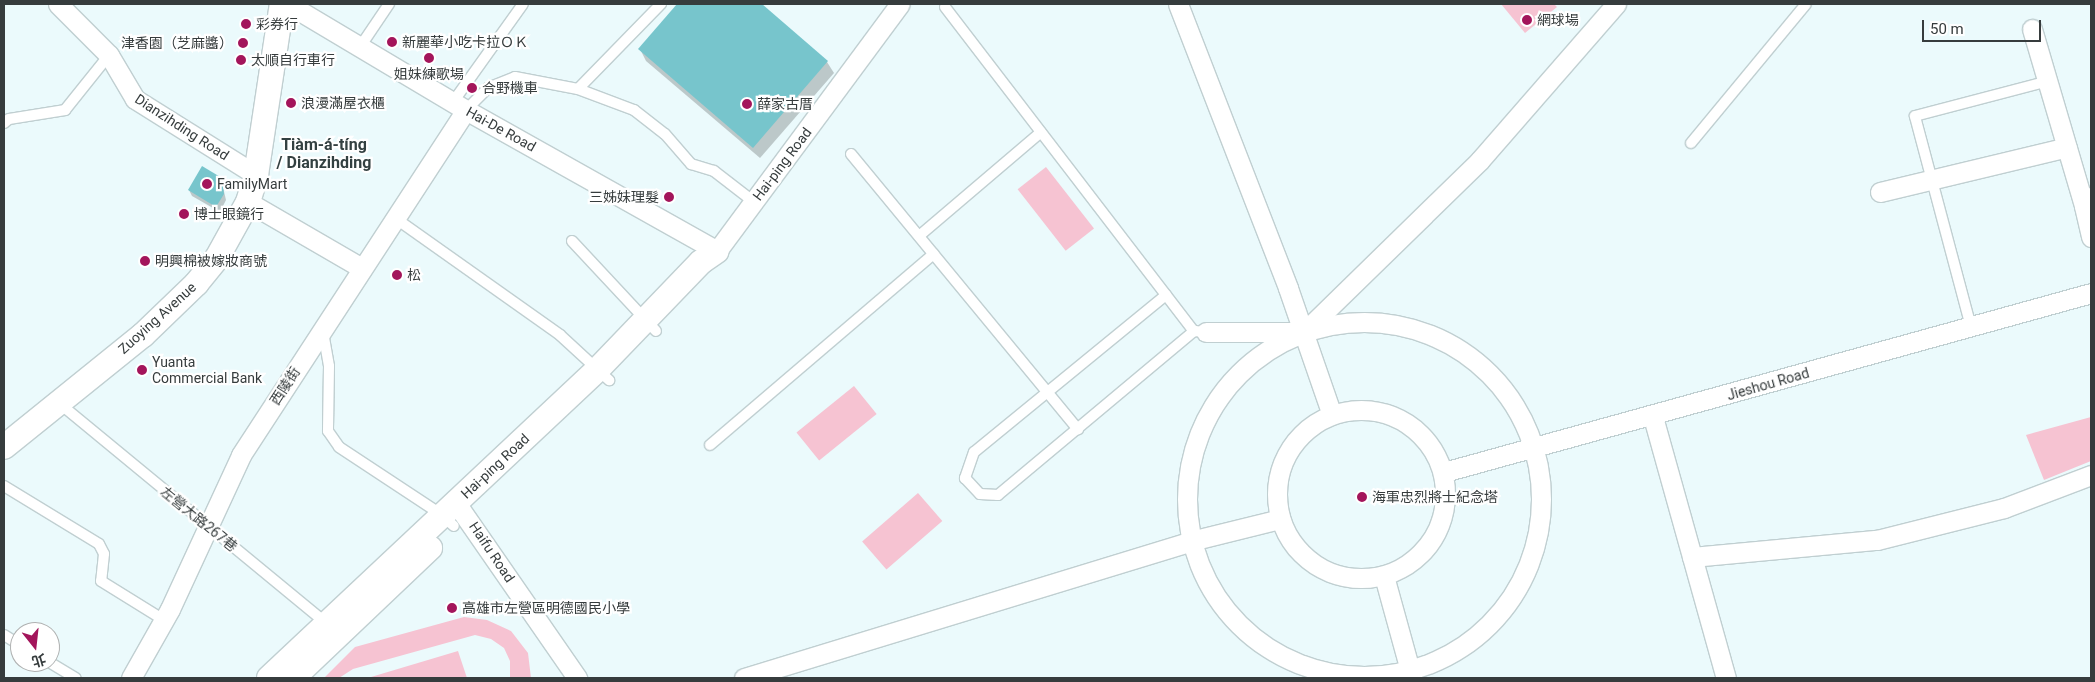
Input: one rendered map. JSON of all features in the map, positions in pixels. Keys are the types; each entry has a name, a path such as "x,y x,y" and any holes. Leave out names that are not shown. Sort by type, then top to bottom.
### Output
{"street":[{"name":"Dianzihding Road","path":"58,4 109,55 135,99 256,175"},
{"name":"Zuoying Avenue","path":"4,447 143,334 196,284 216,258 248,202 256,175 282,4"},
{"name":"Hai-De Road","path":"288,4 459,106 717,251"},
{"name":"Hai-ping Road","path":"269,678 332,628 603,375 650,326 714,271 717,251 900,4"},
{"path":"1178,4 1304,332 1332,415"},
{"path":"1200,332 1304,332 1480,160 1616,4"},
{"path":"2032,29 2067,147 2088,202 2091,237"},
{"name":"西陵街","path":"131,678 164,620 241,455 395,218 459,106"},
{"path":"1880,192 2067,147"},
{"path":"248,202 362,268"},
{"name":"Jieshou Road","path":"1444,472 1653,417 2091,293"},
{"path":"1344,323 1385,323 1426,333 1455,347 1494,378 1519,410 1535,448 1541,479 1542,510 1537,542 1526,571 1511,599 1491,623 1467,643 1411,674 1347,675 1316,669 1287,658 1260,642 1226,610 1201,570 1191,540 1186,504 1189,467 1204,424 1217,400 1241,371 1270,348 1304,332 1344,323"},
{"path":"1372,410 1409,424 1428,443 1444,472 1446,494 1444,516 1435,536 1422,554 1404,567 1384,576 1358,579 1332,574 1309,562 1291,542 1280,519 1276,494 1280,469 1292,446 1309,428 1332,415 1372,410"},
{"path":"1653,417 1726,678"},
{"path":"1692,557 1877,540 2004,508 2091,475"},
{"name":"Haifu Road","path":"455,515 577,678"},
{"path":"744,678 1191,540 1280,519"},
{"path":"1384,576 1411,674"},
{"name":"Hai-ping Road","path":"294,678 332,628"}],"lane":[{"path":"360,46 389,4"},
{"path":"459,106 523,4"},
{"path":"578,89 661,4"},
{"path":"1691,143 1801,6"},
{"path":"945,8 1166,295 1200,332 1078,429 998,496 980,494 965,478 974,452 1049,393 1166,295"},
{"path":"4,123 9,119 65,110 109,55"},
{"path":"459,106 488,88 515,77 578,89 634,110 665,134 691,164 714,171 754,202"},
{"path":"1972,327 1916,116 2048,80"},
{"path":"919,236 1041,132"},
{"path":"851,154 1078,429"},
{"path":"395,218 560,335 603,375"},
{"path":"572,241 650,326"},
{"path":"710,445 934,254"},
{"path":"322,329 329,366 328,430 338,447 455,515"},
{"name":"左營大路267巷","path":"59,403 332,628"},
{"path":"4,486 99,544 104,554 101,581 164,620"},
{"path":"60,669 76,678"}],"shaded area":[{"name":"網球場","path":"1501,4 1554,4 1557,7 1525,33"},
{"path":"1046,167 1094,228 1066,251 1018,189"},
{"path":"854,386 877,414 819,461 796,433"},
{"path":"2091,417 2091,461 2044,480 2026,435"},
{"path":"918,493 942,521 886,569 862,542"},
{"path":"464,617 487,620 511,631 528,653 531,678 510,678 510,661 504,648 491,639 475,635 353,669 339,678 324,678 355,647"},
{"path":"458,651 467,678 371,678 371,677"}],"building":[{"name":"薛家古厝","path":"677,4 762,4 828,61 753,148 638,49"},
{"name":"FamilyMart","path":"202,166 222,178 224,194 216,207 188,190"}],"place":[{"name":"網球場","path":"1527,20"},
{"name":"彩券行","path":"246,24"},
{"name":"新麗華小吃卡拉ＯＫ","path":"392,42"},
{"name":"津香園（芝麻醬）","path":"243,43"},
{"name":"姐妹練歌場","path":"429,58"},
{"name":"太順自行車行","path":"241,60"},
{"name":"合野機車","path":"472,88"},
{"name":"浪漫滿屋衣櫃","path":"291,103"},
{"name":"薛家古厝","path":"747,104"},
{"name":"FamilyMart","path":"207,184"},
{"name":"三姊妹理髮","path":"669,197"},
{"name":"博士眼鏡行","path":"184,214"},
{"name":"明興棉被嫁妝商號","path":"145,261"},
{"name":"松","path":"397,275"},
{"name":"Yuanta Commercial Bank","path":"142,370"},
{"name":"海軍忠烈將士紀念塔","path":"1362,497"},
{"name":"高雄市左營區明德國民小學","path":"452,608"}],"district":[{"name":"Tiàm-á-tíng / Dianzihding","path":"324,154"}]}
